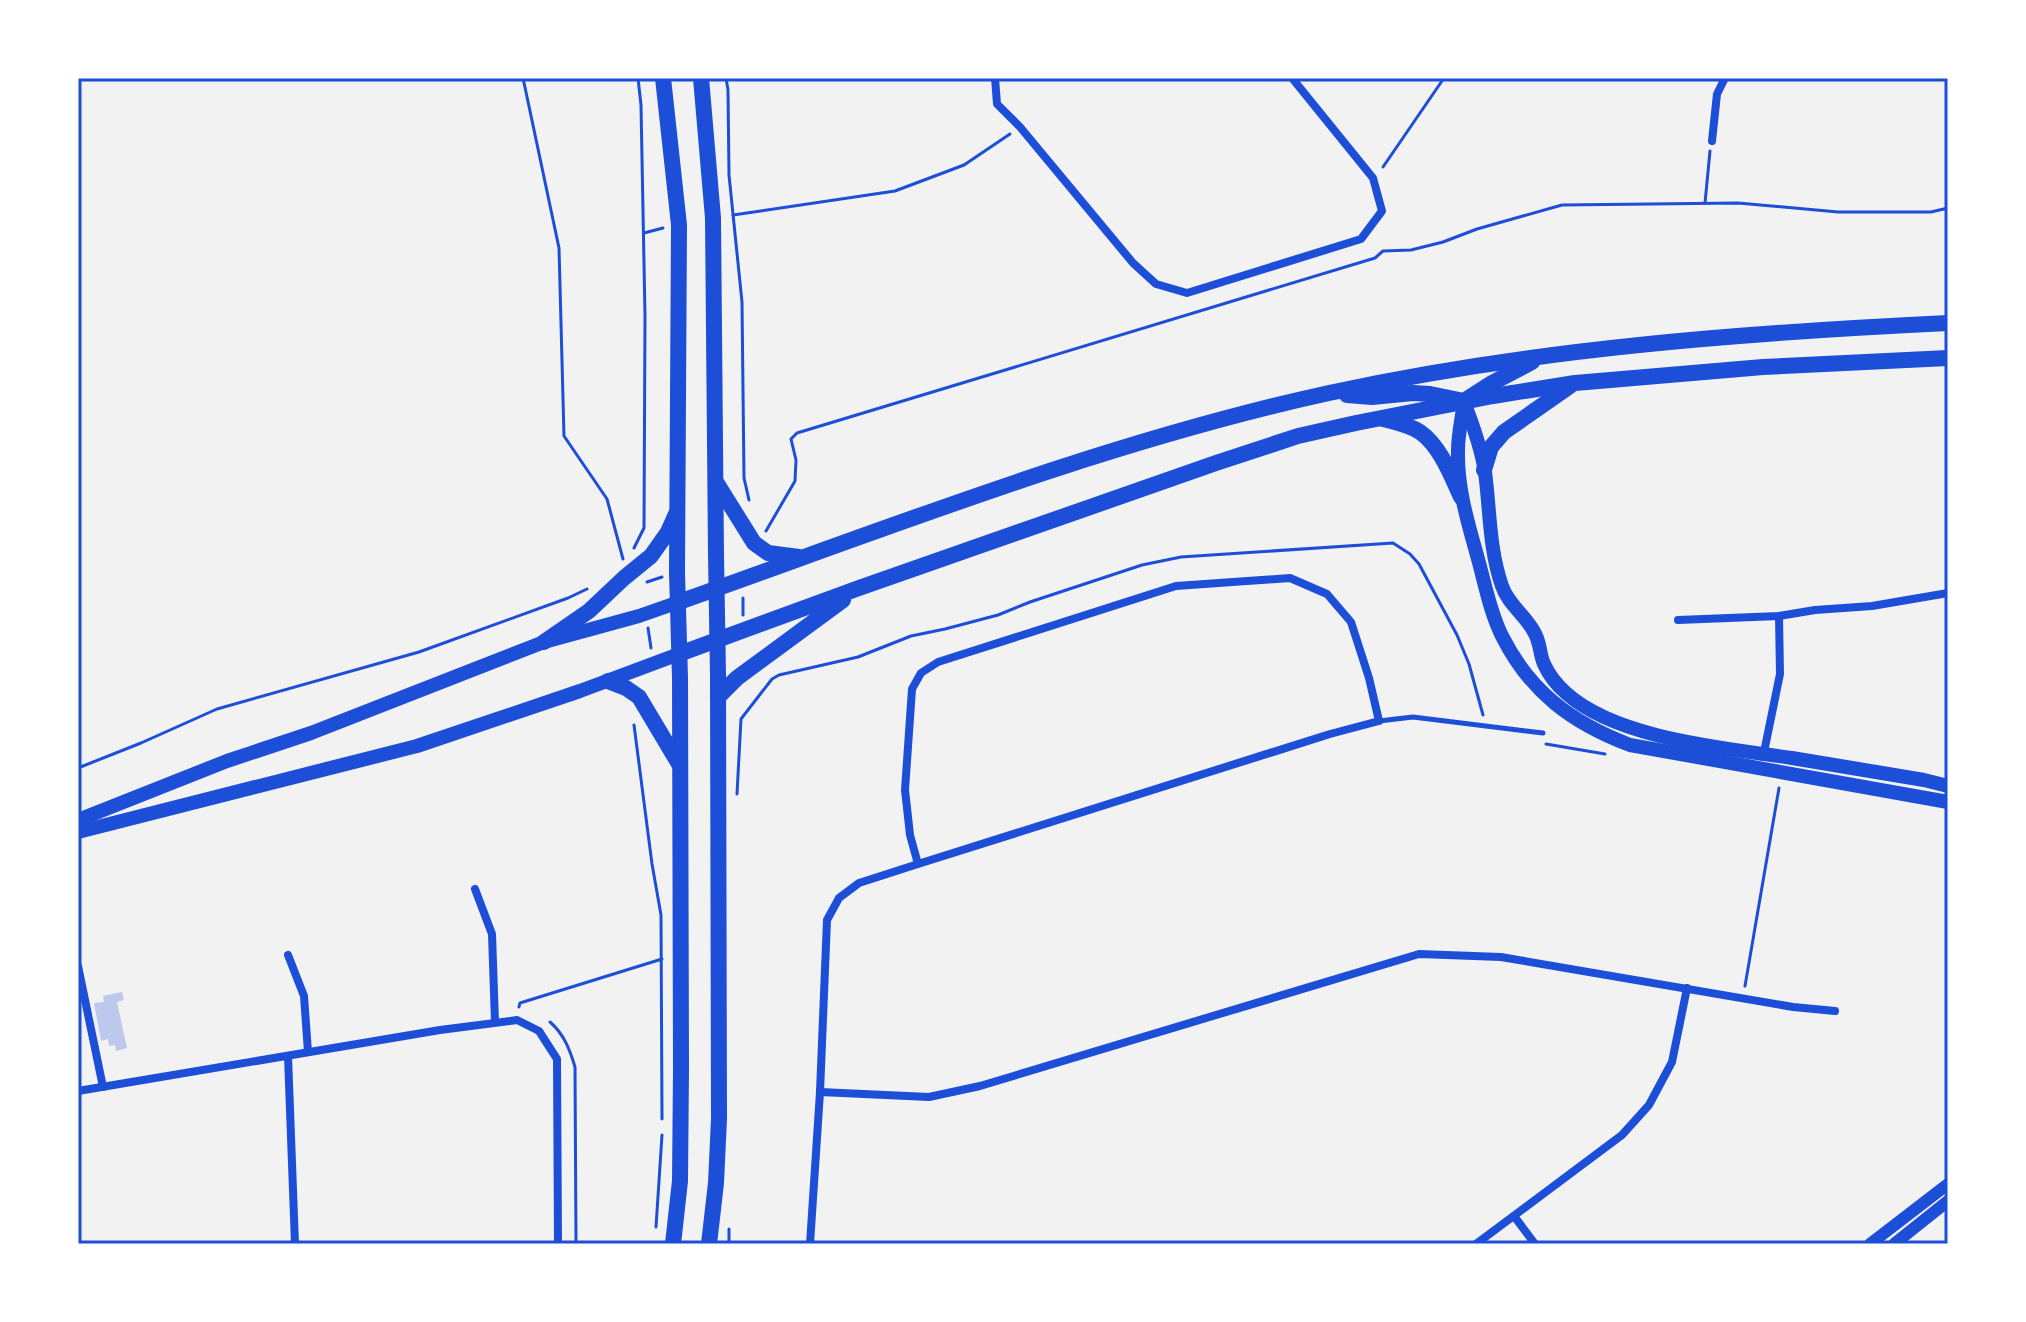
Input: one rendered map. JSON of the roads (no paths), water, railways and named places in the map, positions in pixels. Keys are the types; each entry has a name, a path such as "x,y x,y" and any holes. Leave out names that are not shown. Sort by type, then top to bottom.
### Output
{"highway":[{"path":"663,78 679,225 680,1181 673,1244"},
{"path":"701,78 713,218 718,640 719,1119 709,1244"},
{"path":"679,602 1055,470 1185,429 1328,393 1544,355 1728,336 1948,323"},
{"path":"1328,393 1372,397 1421,394 1464,401 1544,355"},
{"path":"679,654 859,588 1284,441 1378,418 1575,383 1763,367 1948,358"},
{"path":"1484,470 1491,447 1504,432 1575,383"},
{"path":"1378,418 1421,432 1436,449 1461,497"},
{"path":"716,480 760,537 768,553 804,558"},
{"path":"544,642 589,611 651,556 668,532 678,509"},
{"path":"718,697 737,678 859,588"},
{"path":"608,681 639,697 680,765"}],"main road":[{"path":"1464,401 1475,429 1484,470 1497,569 1503,589 1510,603 1534,630 1544,663 1566,693 1584,707 1632,729 1948,802"},
{"path":"1464,401 1458,449 1461,497 1490,604 1501,635 1522,670 1549,699 1584,725 1630,745 1924,780 1948,786"},
{"path":"78,820 544,642 679,602"},
{"path":"78,832 417,746 679,654"}],"street":[{"path":"995,78 997,104 1020,127 1133,263 1156,284 1187,293 1361,239 1382,211 1373,178 1292,78"},
{"path":"1712,141 1717,94 1725,78"},
{"path":"810,1244 827,920 839,898 859,883 1379,721 1351,622 1327,594 1290,578 1176,586 938,662 921,673 912,689 905,790 910,835 918,864"},
{"path":"1678,620 1779,616 1872,606 1948,593"},
{"path":"1762,761 1780,674 1779,616"},
{"path":"475,889 492,934 495,1022"},
{"path":"820,1092 929,1097 980,1086 1419,954 1501,957 1793,1007 1835,1011"},
{"path":"288,955 304,996 308,1052"},
{"path":"78,966 103,1087"},
{"path":"1476,1244 1622,1135 1649,1105 1672,1062 1687,988"},
{"path":"78,1091 517,1020 539,1031 557,1059 558,1244"},
{"path":"288,1056 295,1244"},
{"path":"1870,1244 1948,1184"},
{"path":"1894,1244 1948,1201"},
{"path":"1514,1216 1535,1244"}],"lane":[{"path":"1379,721 1413,717 1543,733"}]}
